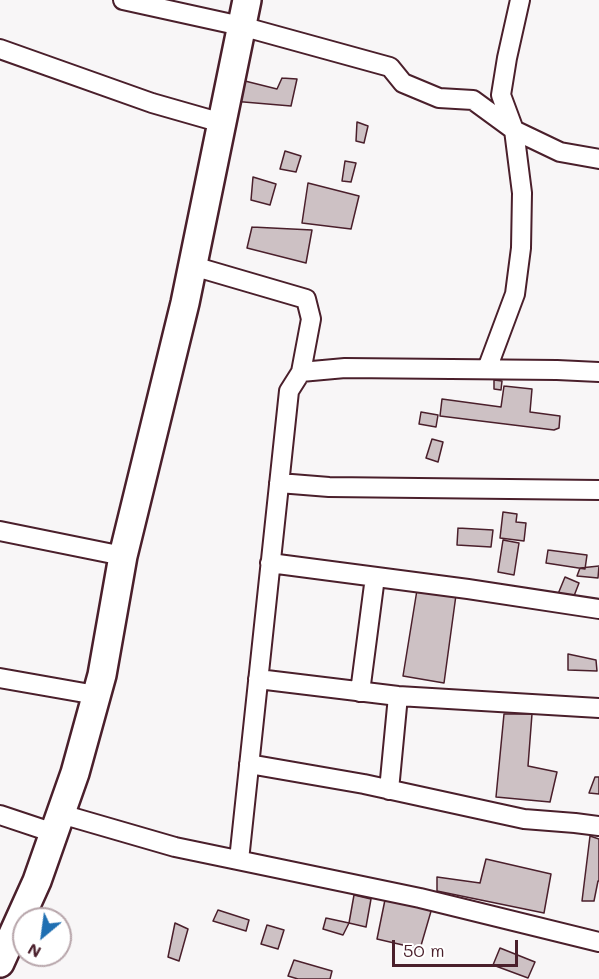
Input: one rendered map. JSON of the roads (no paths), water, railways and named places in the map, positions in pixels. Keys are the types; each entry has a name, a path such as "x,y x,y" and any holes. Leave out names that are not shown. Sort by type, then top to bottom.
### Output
{"street":[{"path":"123,0 244,13 390,67 403,83 439,98 473,100 514,130 560,152 599,159"},
{"path":"487,369 515,294 521,248 522,193 514,130 501,95 520,0"},
{"path":"0,963 37,881 75,773 102,675 123,556 185,303 244,13"},
{"path":"0,49 152,103 222,123"},
{"path":"193,266 306,299 311,319 301,372 289,391 239,860"},
{"path":"301,372 345,368 599,372"},
{"path":"279,483 329,487 599,490"},
{"path":"0,531 123,556"},
{"path":"270,563 599,609"},
{"path":"360,692 375,577"},
{"path":"0,678 96,695"},
{"path":"258,679 399,696 599,708"},
{"path":"389,790 399,696"},
{"path":"249,764 389,790 524,819 599,826"},
{"path":"0,815 57,823 420,897 599,942"}]}
